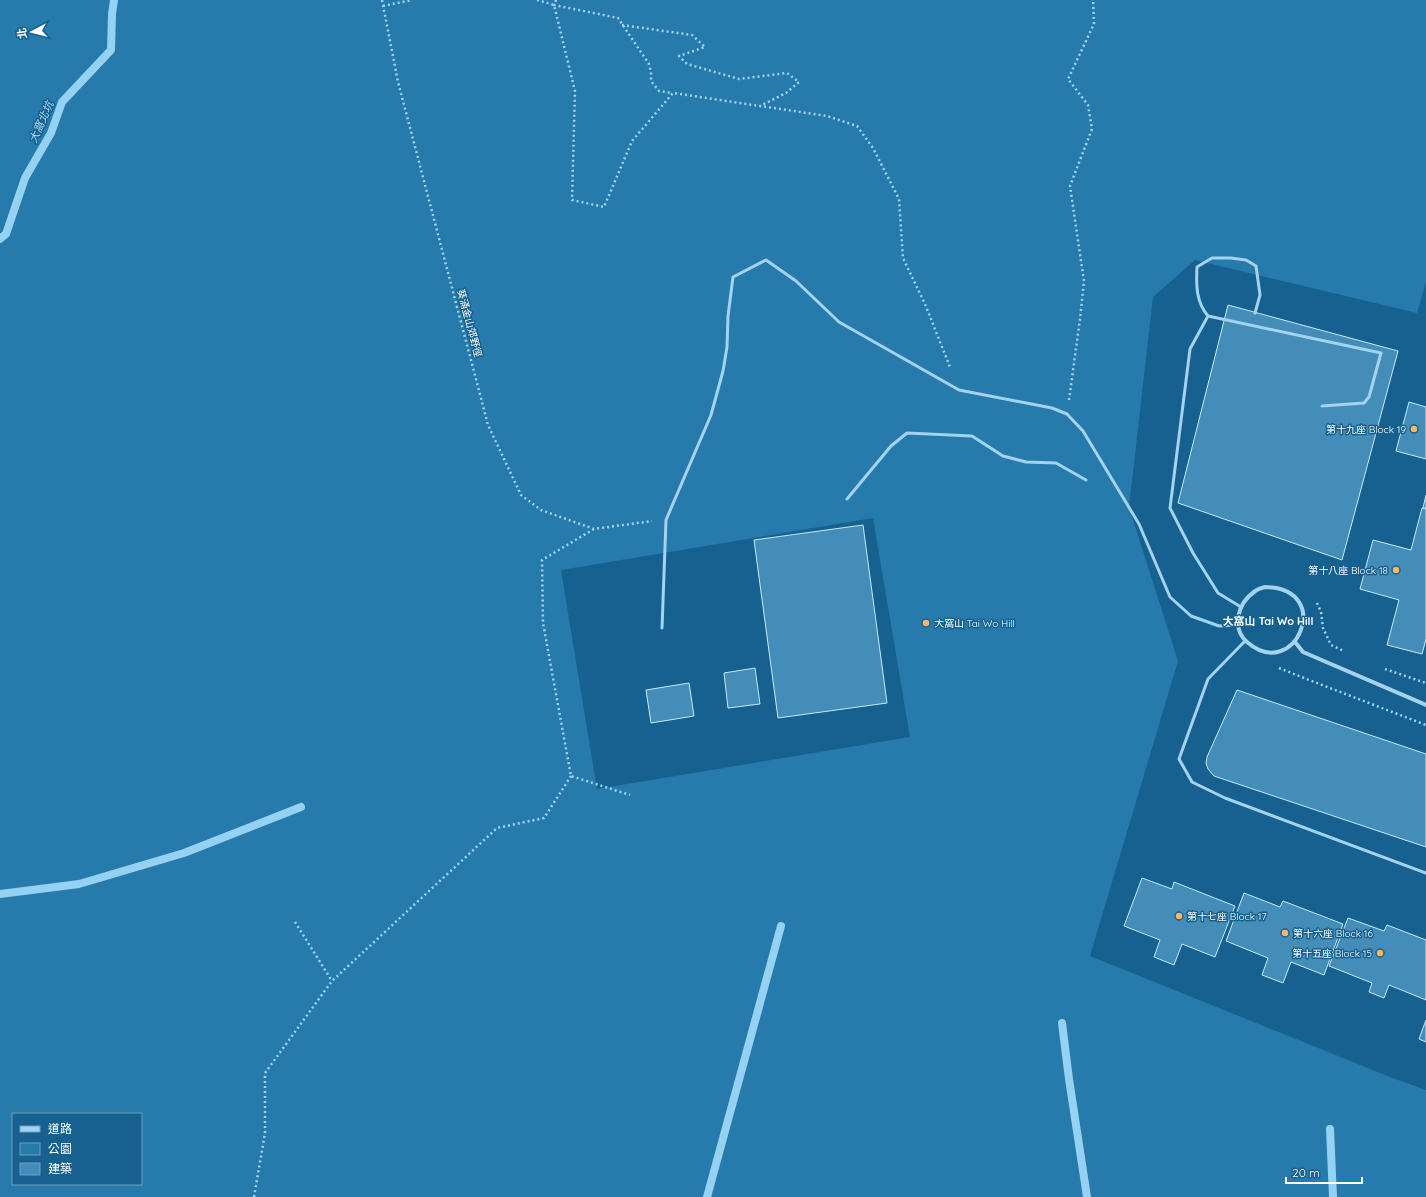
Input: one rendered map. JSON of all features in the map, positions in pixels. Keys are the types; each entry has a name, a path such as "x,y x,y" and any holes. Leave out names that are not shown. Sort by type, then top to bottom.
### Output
{"street":[{"path":"1265,587 1276,587 1287,590 1296,598 1301,607 1304,618 1302,629 1296,642 1280,651 1261,651 1245,641 1238,631 1237,625 1241,607 1246,599 1254,591 1265,587"},
{"path":"1296,642 1303,652 1426,706"}],"lane":[{"path":"1255,313 1260,295 1256,266 1246,260 1212,258 1197,267 1196,288 1203,310 1208,316 1381,353 1369,397 1364,403 1322,406"},
{"path":"662,628 666,520 711,415 723,371 727,347 728,316 733,277 766,260 796,281 839,322 959,390 1052,408 1066,414 1083,431 1139,524 1170,597 1191,616 1219,626 1237,625"},
{"path":"1208,316 1190,349 1170,508 1192,553 1218,593 1241,607"},
{"path":"847,499 891,446 907,432 972,436 1003,456 1026,462 1056,463 1086,480"},
{"path":"1245,641 1208,680 1179,759 1192,782 1225,798 1426,873"}],"path":[{"name":"葵涌金山郊野徑","path":"382,0 398,82 488,425 521,495 541,510 594,529 666,520"},
{"path":"383,6 412,0"},
{"path":"537,0 618,18 649,64 651,81 659,91 827,116 856,126 873,148 899,199 903,258 925,304 959,390"},
{"path":"556,0 554,5 575,91 572,200 604,207 632,141 673,93"},
{"path":"1066,414 1084,282 1070,186 1092,129 1088,105 1068,80 1094,24 1093,0"},
{"path":"622,25 692,35 705,47 679,56 687,64 739,79 787,73 799,82 786,93 760,106"},
{"path":"254,1197 266,1134 265,1073 332,981 497,828 544,818 571,776 543,623 542,560 594,529"},
{"path":"571,776 630,795"},
{"path":"295,922 332,981"}],"green space":[{"path":"0,0 1426,0 1426,282 1417,313 1195,260 1153,297 1129,507 1178,661 1090,956 1390,1077 1426,1090 1426,1197 0,1197","holes":["873,518 910,737 597,789 561,570"]}],"building":[{"path":"1228,305 1398,351 1342,560 1178,503"},
{"name":"第十九座 Block 19","path":"1409,402 1426,407 1426,459 1396,451"},
{"path":"1426,495 1426,508 1423,508"},
{"name":"第十八座 Block 18","path":"1422,508 1426,509 1426,639 1422,654 1387,645 1399,600 1360,589 1373,540 1411,550"},
{"path":"863,525 887,703 778,718 754,540"},
{"path":"755,668 760,704 728,708 724,673"},
{"path":"689,683 694,716 651,723 646,690"},
{"path":"1237,690 1426,754 1426,847 1214,776 1208,769 1206,763 1207,757"},
{"name":"第十七座 Block 17","path":"1142,878 1172,889 1174,882 1235,906 1215,957 1182,944 1174,965 1154,957 1160,940 1124,926"},
{"name":"第十六座 Block 16","path":"1244,893 1280,907 1283,901 1343,924 1324,975 1291,962 1283,983 1262,975 1268,958 1226,941"},
{"name":"第十五座 Block 15","path":"1348,918 1384,931 1387,925 1426,940 1426,1000 1389,985 1384,998 1369,992 1372,983 1329,966"},
{"path":"1426,1020 1426,1042 1419,1039"}],"waterway":[{"name":"大窩北坑","path":"0,239 6,234 25,178 51,133 62,102 111,50 114,0"},
{"path":"0,894 79,884 184,853 301,807"},
{"path":"707,1197 781,926"},
{"path":"1062,1023 1087,1197"},
{"path":"1330,1129 1333,1197"}],"place":[{"name":"第十九座 Block 19","path":"1414,429"},
{"name":"第十八座 Block 18","path":"1396,570"},
{"name":"大窩山 Tai Wo Hill","path":"926,623"},
{"name":"第十七座 Block 17","path":"1179,916"},
{"name":"第十六座 Block 16","path":"1285,933"},
{"name":"第十五座 Block 15","path":"1380,953"}],"district":[{"name":"大窩山 Tai Wo Hill","path":"1268,621"}]}
